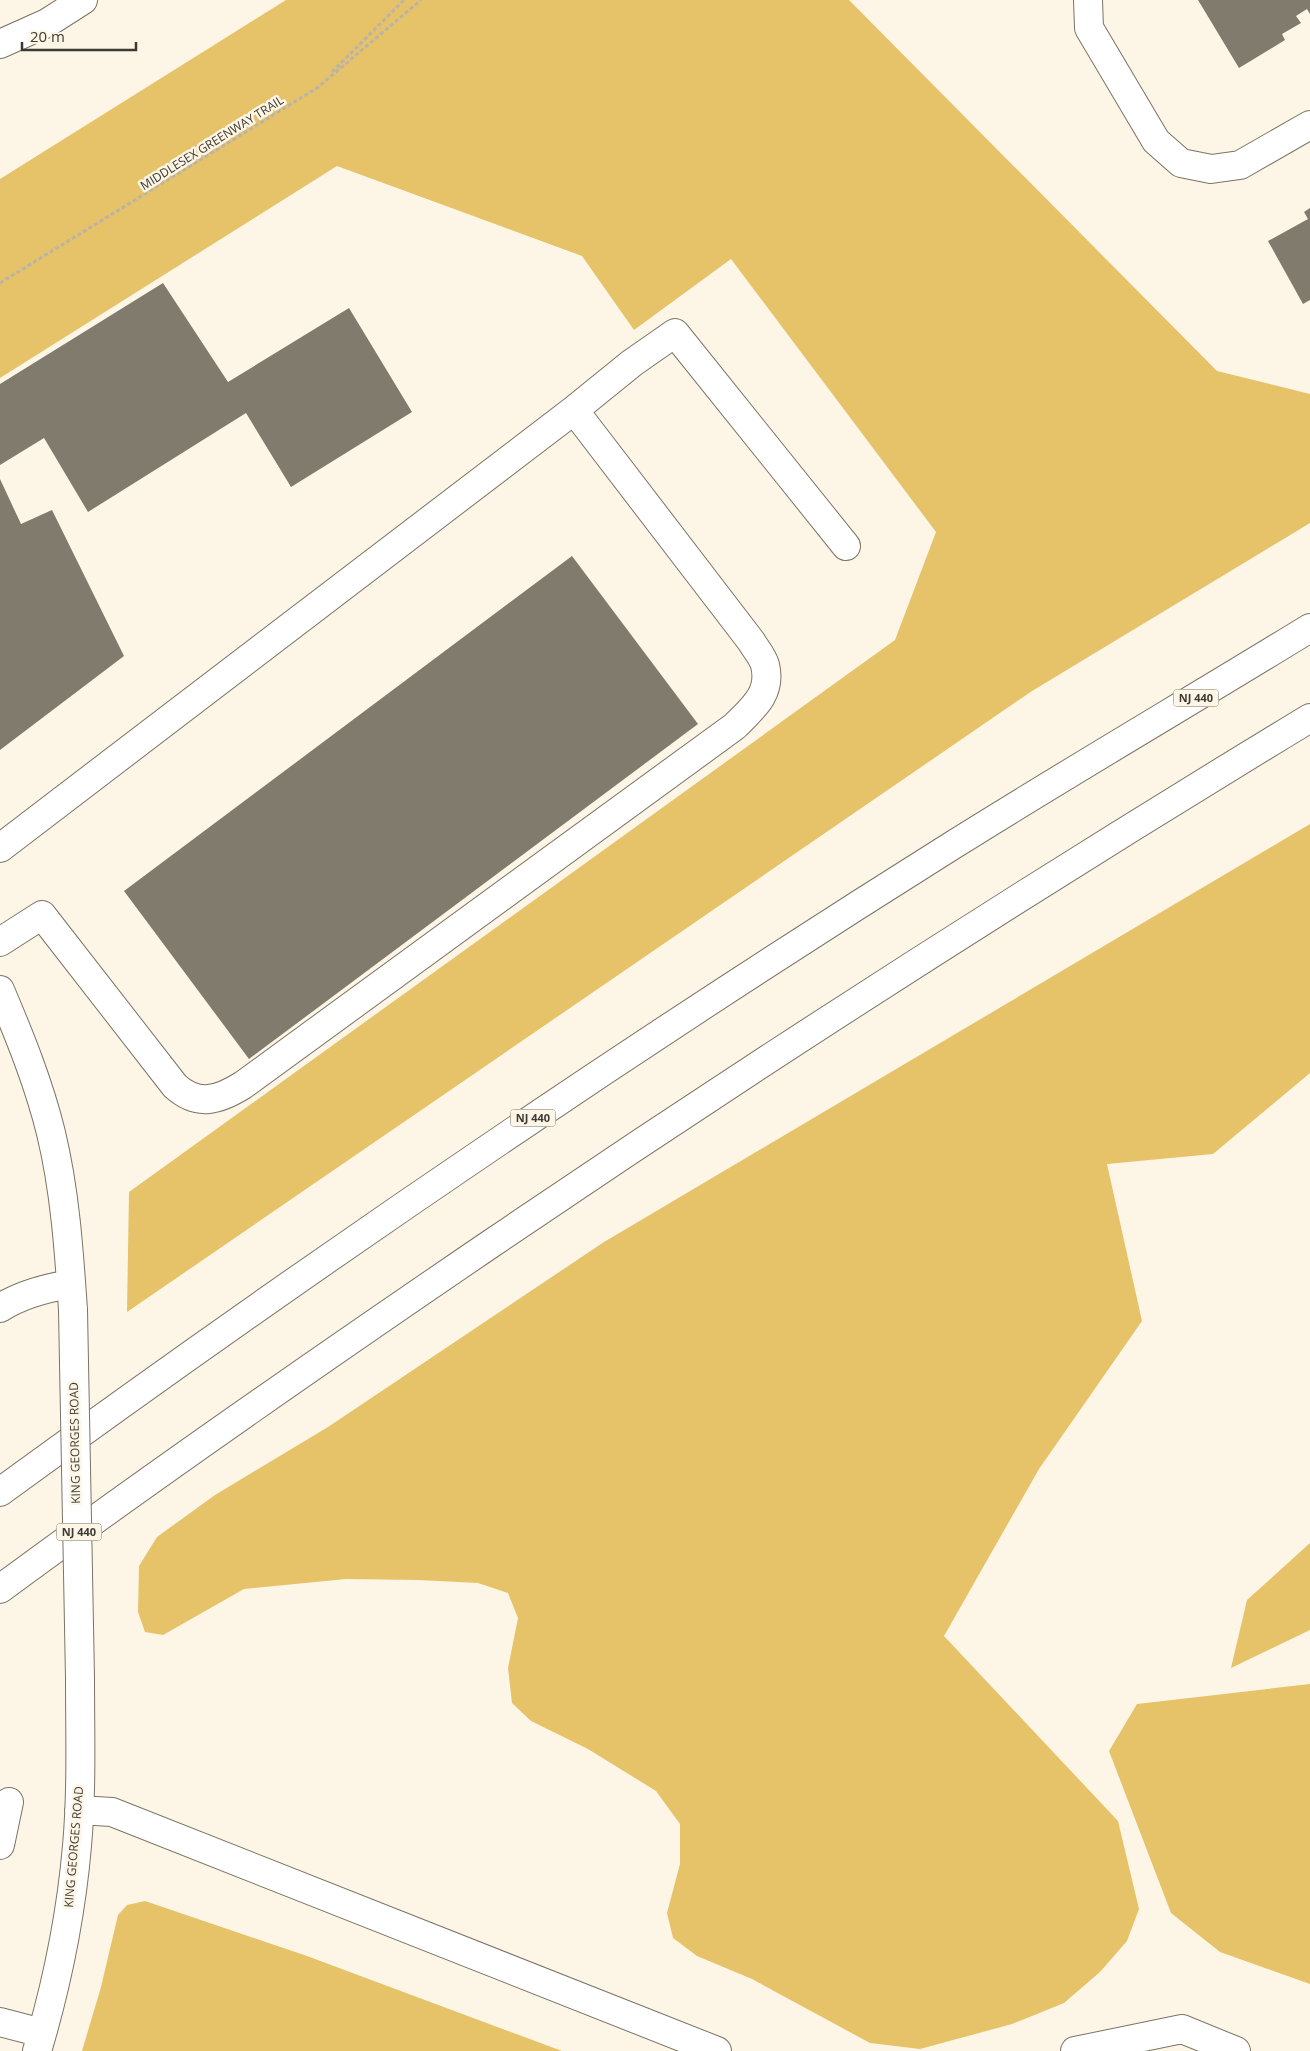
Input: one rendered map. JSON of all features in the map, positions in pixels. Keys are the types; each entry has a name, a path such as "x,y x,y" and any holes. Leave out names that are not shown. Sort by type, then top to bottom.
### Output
{"main road":[{"path":"0,44 47,23 83,0"},
{"path":"1088,0 1089,28 1156,141 1181,163 1211,169 1240,165 1310,125"},
{"path":"0,848 574,410 632,363 675,333 846,546"},
{"path":"0,942 42,915 175,1086 184,1094 197,1098 224,1097 735,726 755,706 767,687 765,664 751,641 574,410"},
{"name":"NJ 440","path":"0,1492 153,1380 362,1233 503,1138 956,843 1310,628"},
{"name":"NJ 440","path":"0,1589 338,1348 682,1115 1124,830 1310,718"},
{"name":"KING GEORGES ROAD","path":"0,990 29,1062 51,1134 69,1243 72,1297 80,1678 79,1810 77,1846 68,1916 39,2042"},
{"path":"0,1308 22,1296 44,1288 72,1297"},
{"path":"0,1844 9,1802"},
{"path":"79,1810 112,1812 717,2051"},
{"path":"0,2022 39,2042"},
{"path":"1075,2051 1182,2029 1236,2051"}],"path":[{"path":"317,88 404,0"},
{"name":"MIDDLESEX GREENWAY TRAIL","path":"0,283 317,88 420,0"}],"shaded area":[{"path":"286,0 849,0 1217,371 1310,394 1310,523 1032,691 127,1312 129,1192 895,640 936,532 731,259 634,330 582,256 337,166 0,378 0,179"},
{"path":"1310,824 1310,1073 1213,1154 1107,1164 1142,1321 1039,1469 944,1636 1118,1821 1139,1909 1127,1941 1100,1972 1064,2003 1012,2024 920,2049 870,2043 752,1979 697,1956 673,1938 667,1913 680,1864 680,1824 656,1791 588,1749 531,1721 512,1703 508,1668 518,1618 508,1593 478,1583 419,1580 346,1579 244,1589 163,1635 145,1632 138,1612 139,1566 157,1537 215,1495 328,1427 604,1242"},
{"path":"1310,1543 1310,1630 1231,1668 1247,1600"},
{"path":"1310,1684 1310,1984 1220,1952 1171,1913 1109,1751 1137,1704"},
{"path":"145,1901 307,1956 562,2051 82,2051 101,1987 118,1915 127,1905"}],"building":[{"path":"1198,0 1310,0 1310,14 1307,9 1296,16 1301,23 1282,34 1285,40 1239,68"},
{"path":"1310,208 1310,300 1303,304 1268,241 1308,219 1304,212"},
{"path":"163,283 228,382 349,308 412,412 291,487 246,413 88,512 44,438 0,465 0,384"},
{"path":"0,479 21,524 52,510 124,656 0,750"},
{"path":"572,556 698,724 249,1059 124,891"}]}
